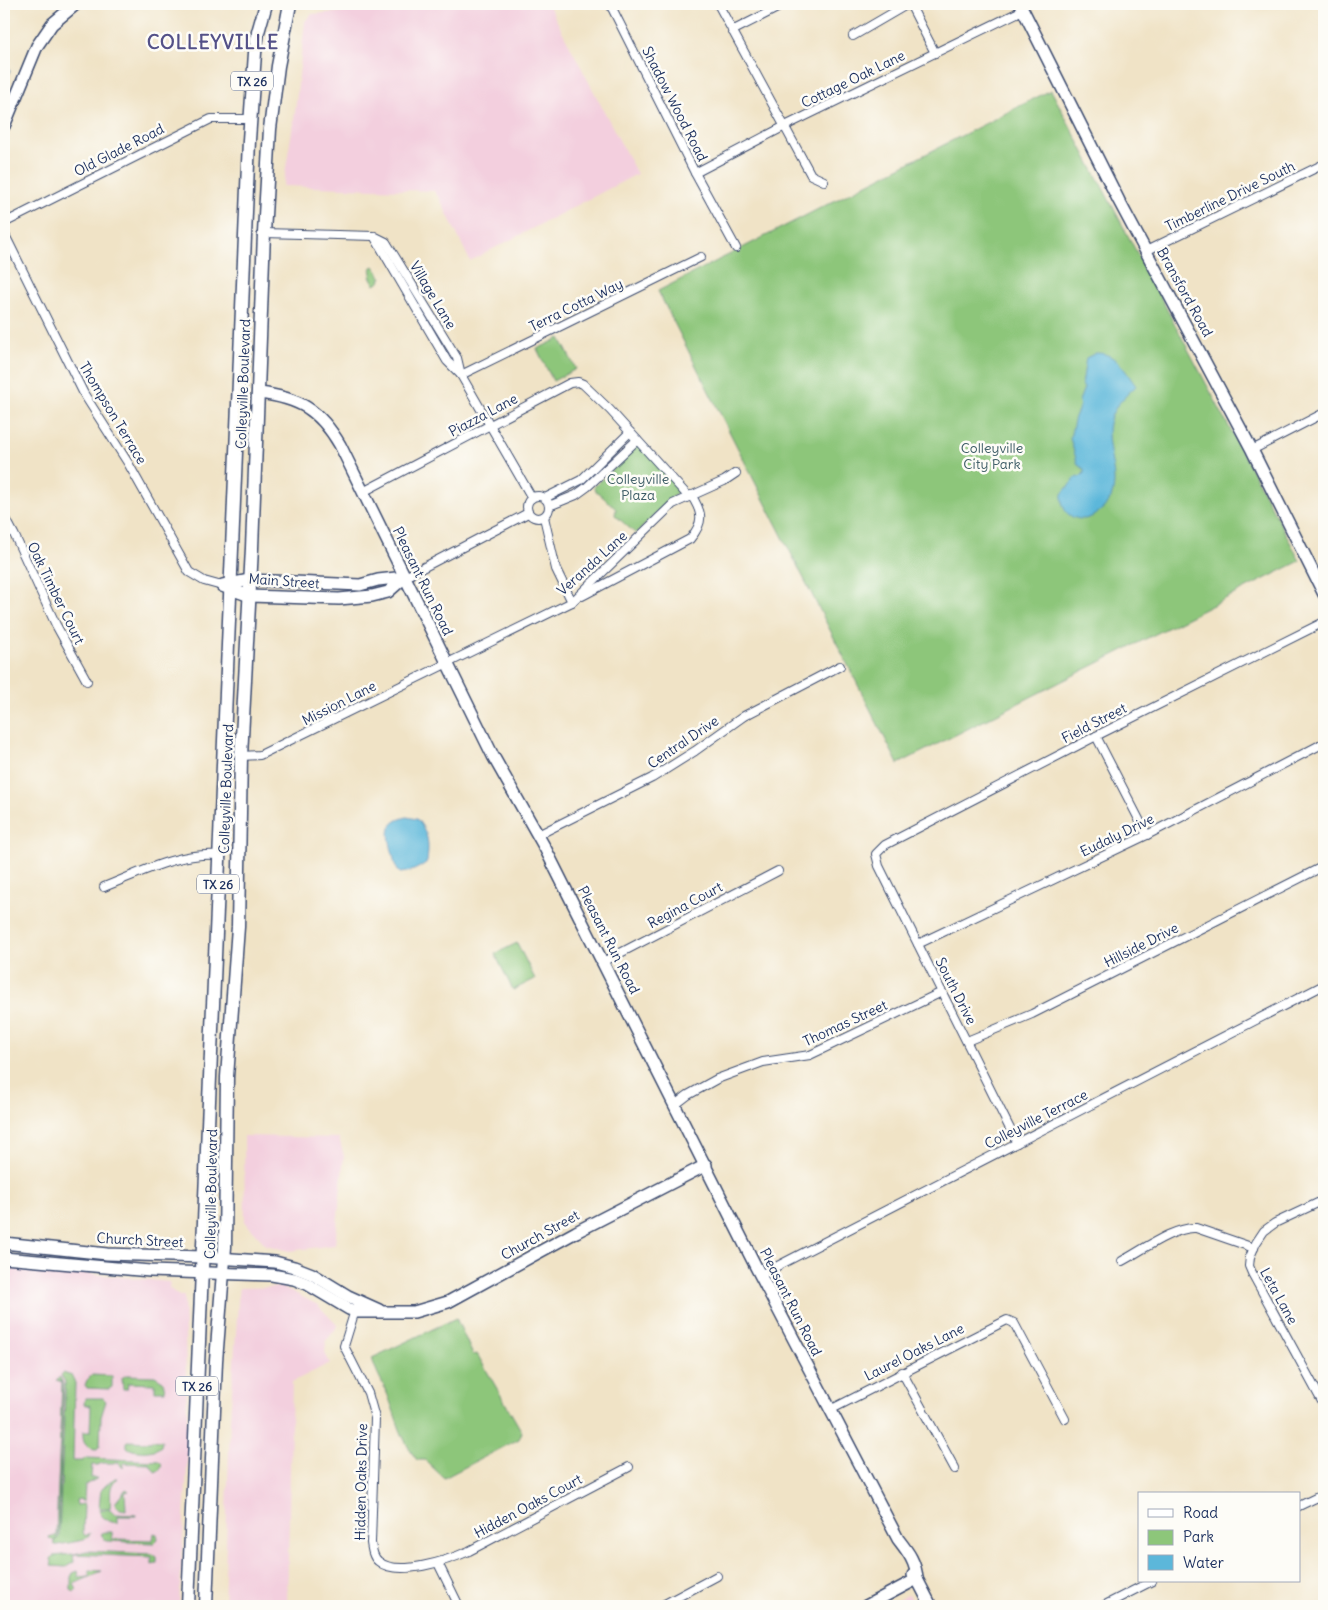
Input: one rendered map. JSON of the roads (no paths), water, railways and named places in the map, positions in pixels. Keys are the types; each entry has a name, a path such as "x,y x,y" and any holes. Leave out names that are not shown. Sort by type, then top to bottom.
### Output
{"main road":[{"name":"Colleyville Boulevard","path":"188,1606 223,754 228,586 250,119 255,53 258,32 266,4"},
{"name":"Colleyville Boulevard","path":"206,1606 216,1361 225,1259 227,1077 238,927 241,756 250,596 264,234 270,129 278,66 290,4"},
{"path":"223,754 241,756"},
{"path":"219,855 239,860"}],"street":[{"path":"4,126 36,46 52,24 76,4"},
{"name":"Shadow Wood Road","path":"610,4 695,173 736,248"},
{"path":"718,4 811,175 824,181"},
{"path":"732,31 786,4"},
{"path":"853,36 909,4 935,53"},
{"name":"Cottage Oak Lane","path":"695,173 785,126 935,53 1022,7"},
{"name":"Bransford Road","path":"1022,7 1146,251 1252,450 1324,594"},
{"name":"Old Glade Road","path":"4,223 211,119 250,119"},
{"name":"Timberline Drive South","path":"1146,251 1324,164"},
{"name":"Thompson Terrace","path":"4,233 84,394 128,463 189,572 204,581 228,586"},
{"name":"Village Lane","path":"264,234 374,236 386,242 457,358 461,375 532,498"},
{"name":"Terra Cotta Way","path":"461,375 701,257"},
{"name":"Piazza Lane","path":"363,492 570,383 578,382 583,384 630,432"},
{"name":"Pleasant Run Road","path":"258,393 282,396 295,401 318,416 330,428 340,445 493,756 538,835 760,1275 898,1539 911,1572 932,1606"},
{"path":"1252,450 1324,413"},
{"path":"544,517 556,569 572,602 600,585 690,539 701,524 697,504 630,432 581,480 545,498"},
{"path":"550,506 545,498 541,496 532,498 527,505 528,513 534,518 544,517 550,506 587,487 637,440"},
{"name":"Veranda Lane","path":"446,662 572,602 672,504 724,481 736,473"},
{"name":"Main Street","path":"228,586 250,596 339,599 372,596 388,592 405,577 528,513"},
{"name":"Oak Timber Court","path":"4,515 56,625 87,681"},
{"name":"Main Street","path":"228,586 250,580 360,585 378,580 405,577"},
{"name":"Field Street","path":"878,851 885,845 1096,736 1324,622"},
{"name":"Mission Lane","path":"241,756 260,755 328,723 446,662"},
{"name":"Central Drive","path":"538,835 652,778 695,751 744,716 840,666"},
{"path":"1096,736 1147,835"},
{"name":"Eudaly Drive","path":"918,944 1147,835 1324,743"},
{"name":"South Drive","path":"878,851 876,854 879,866 1016,1143"},
{"path":"104,887 176,858 206,854 219,855"},
{"name":"Hillside Drive","path":"967,1041 1032,1014 1324,866"},
{"name":"Regina Court","path":"603,962 778,871"},
{"name":"Colleyville Terrace","path":"760,1275 1324,985"},
{"name":"Thomas Street","path":"675,1105 717,1079 763,1062 810,1055 942,992"},
{"name":"Church Street","path":"4,1258 150,1271 296,1274 325,1281 357,1306 382,1312 414,1312 448,1302 576,1232 706,1165"},
{"name":"Leta Lane","path":"1324,1200 1275,1223 1264,1231 1254,1248 1249,1266 1324,1406"},
{"path":"1122,1262 1189,1227 1254,1248"},
{"name":"Church Street","path":"4,1243 106,1254 203,1257 275,1262 296,1274"},
{"path":"56,1249 56,1263"},
{"name":"Hidden Oaks Drive","path":"357,1306 344,1346 368,1393 375,1418 372,1551 378,1561 392,1567 423,1566 438,1563"},
{"name":"Laurel Oaks Lane","path":"830,1410 1007,1320 1014,1323 1065,1419"},
{"path":"902,1372 955,1469"},
{"name":"Hidden Oaks Court","path":"438,1563 469,1551 629,1467"},
{"path":"1300,1506 1324,1494"},
{"path":"438,1563 459,1606"},
{"path":"661,1606 717,1576"},
{"path":"866,1606 917,1579"},
{"path":"1103,1606 1150,1582"}],"water":[{"path":"4,58 10,71 4,87"},
{"path":"1096,353 1115,359 1136,386 1116,407 1109,423 1109,446 1114,481 1113,492 1108,502 1100,511 1086,519 1078,519 1064,509 1062,494 1077,476 1080,477 1084,473 1084,469 1078,465 1070,438 1084,388 1082,385 1086,358"},
{"path":"407,817 417,819 424,829 428,844 427,862 414,870 400,873 394,862 389,834 395,822"}],"district":[{"name":"COLLEYVILLE","path":"213,42"}],"park label":[{"name":"Colleyville City Park","path":"992,456"},
{"name":"Colleyville Plaza","path":"638,488"}]}
